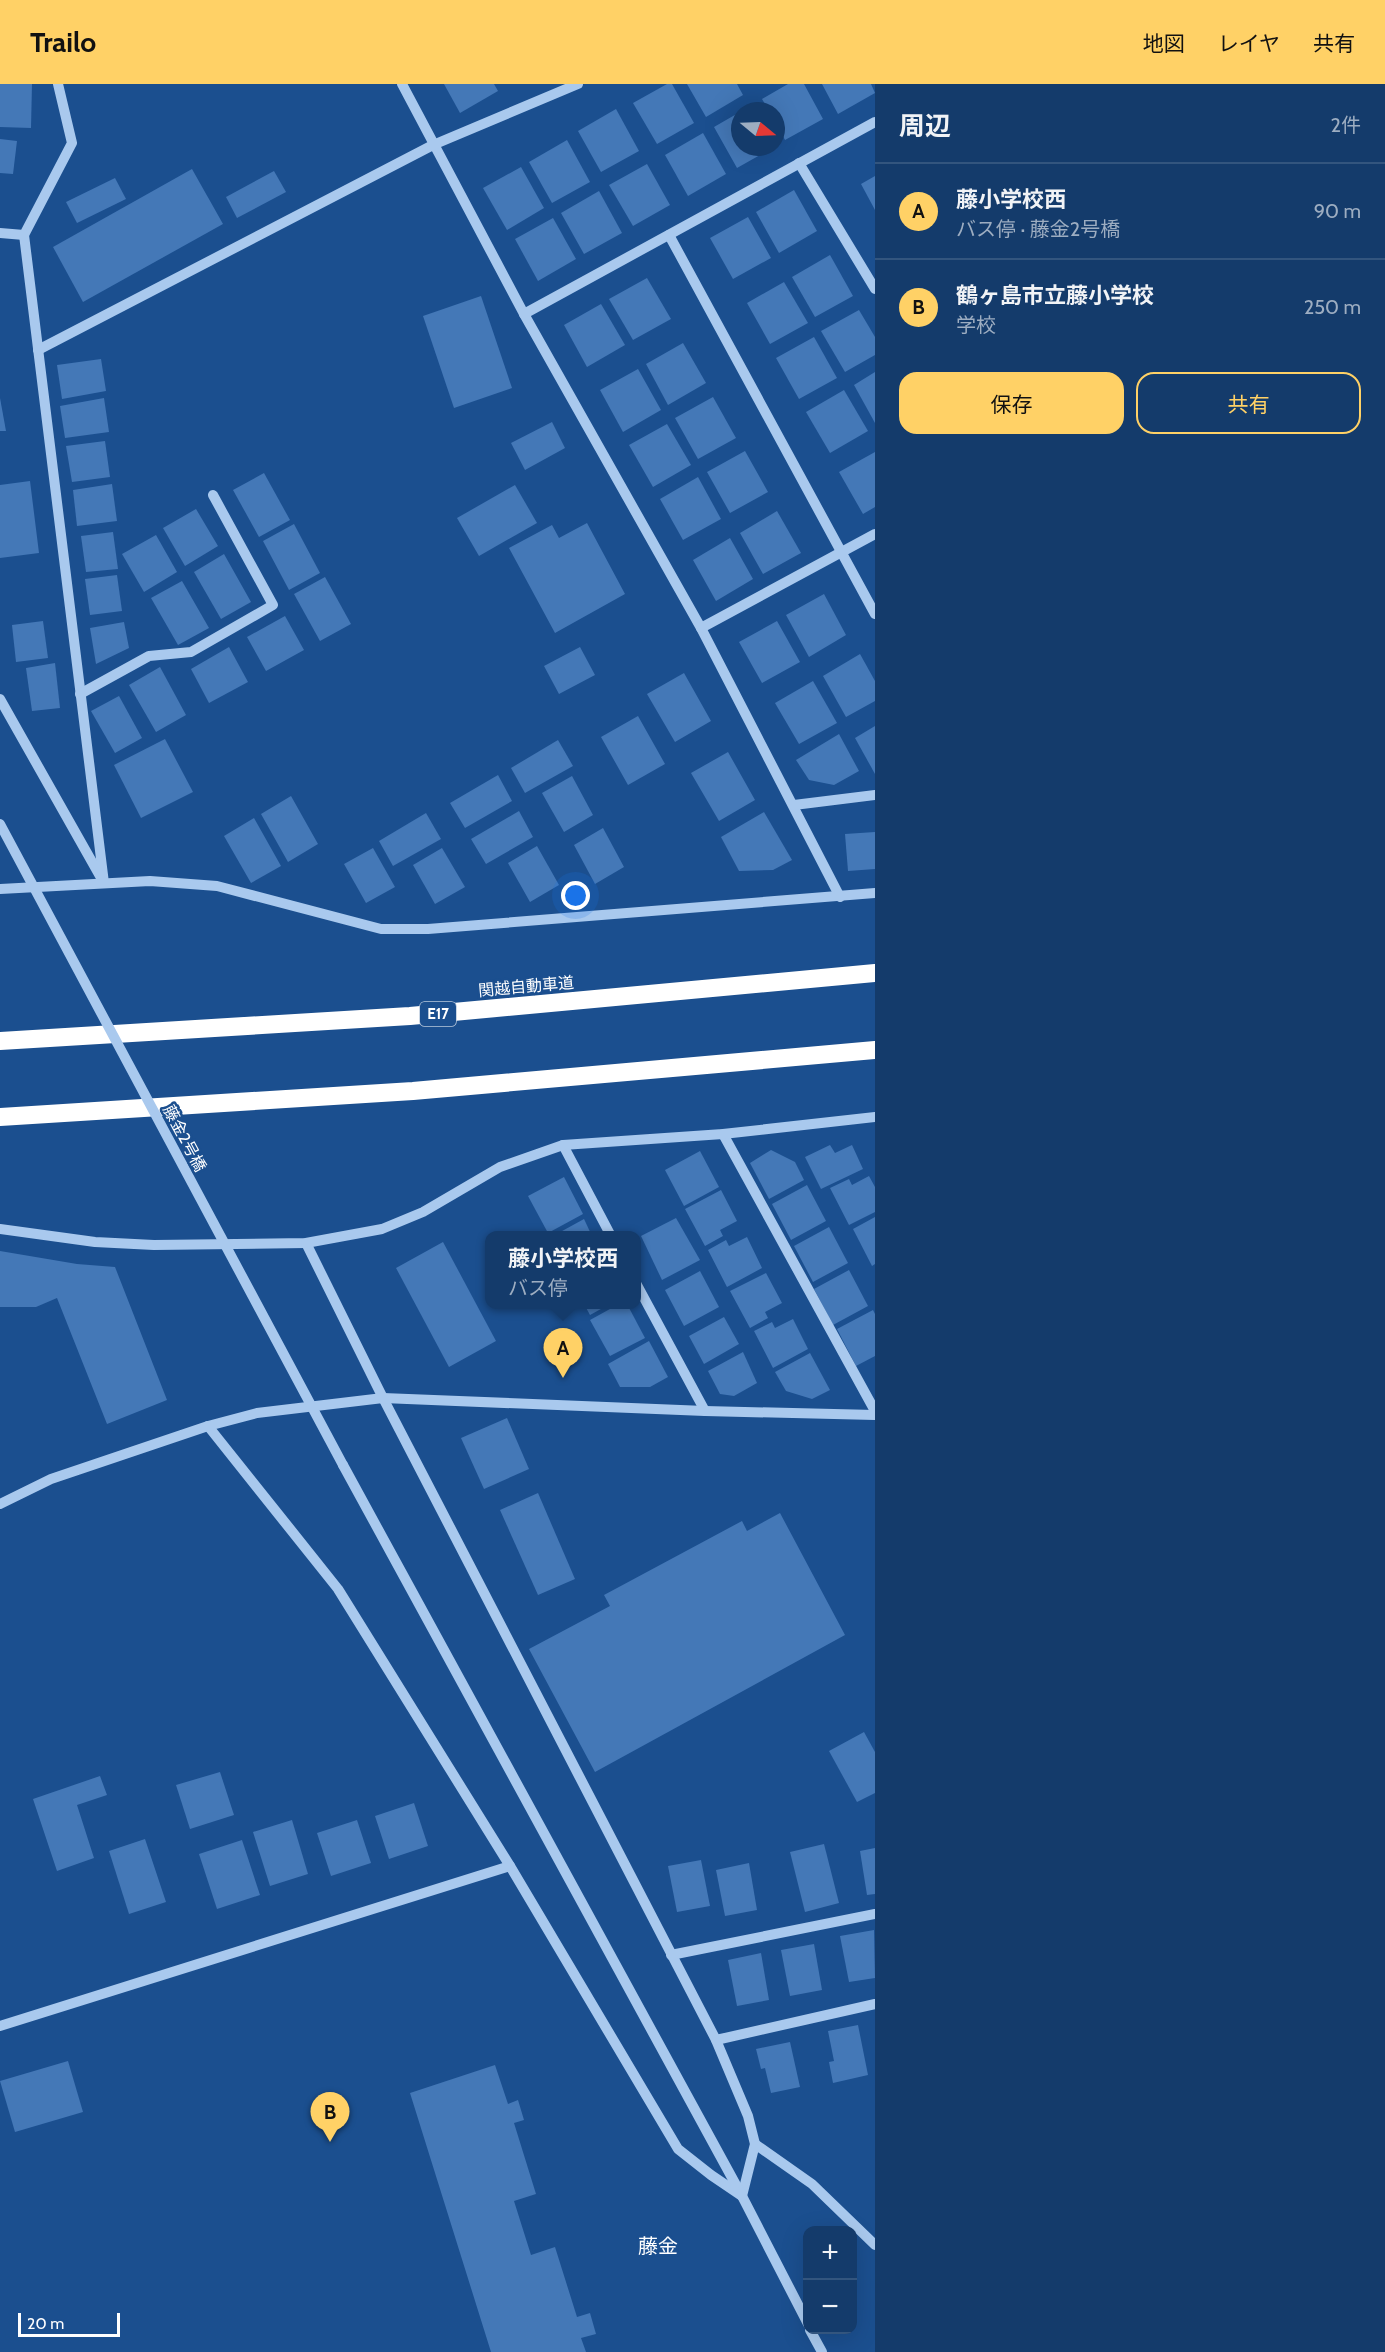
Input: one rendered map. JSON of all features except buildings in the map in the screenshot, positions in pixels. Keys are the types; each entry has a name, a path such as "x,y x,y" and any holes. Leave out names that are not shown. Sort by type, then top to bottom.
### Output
{"highway":[{"name":"関越自動車道","path":"0,1041 410,1016 875,973"},
{"path":"0,1117 425,1090 875,1050"}],"street":[{"path":"58,84 72,142 24,235 104,883"},
{"path":"402,84 432,145 524,314 701,628 795,805 840,897"},
{"path":"38,350 432,145 578,84"},
{"path":"524,314 875,122"},
{"path":"799,163 875,289"},
{"path":"0,233 24,235"},
{"path":"669,234 875,614"},
{"path":"80,694 149,656 191,652 273,605 213,495"},
{"path":"701,628 875,534"},
{"path":"0,699 104,883"},
{"path":"795,805 875,795"},
{"name":"藤金2号橋","path":"0,824 343,1466 742,2196 803,2316"},
{"path":"0,889 150,881 217,886 381,929 428,929 875,893"},
{"path":"0,1229 95,1242 154,1245 306,1243 382,1229 423,1212 500,1167 563,1146 873,1120"},
{"path":"0,1504 51,1479 208,1426 257,1413 383,1398 705,1411 875,1413 723,1134"},
{"path":"563,1146 608,1231"},
{"path":"208,1426 338,1589 510,1866 678,2149 742,2196 755,2144 748,2116 716,2040 383,1398 306,1243"},
{"path":"641,1292 705,1411"},
{"path":"0,2026 510,1866"},
{"path":"671,1955 875,1914"},
{"path":"716,2040 875,2004"},
{"path":"755,2144 812,2184 875,2245"},
{"path":"812,2334 822,2352"}],"place":[{"name":"藤小学校西","path":"563,1378"},
{"name":"鶴ヶ島市立藤小学校","path":"330,2142"}],"district":[{"name":"藤金","path":"658,2246"}]}
